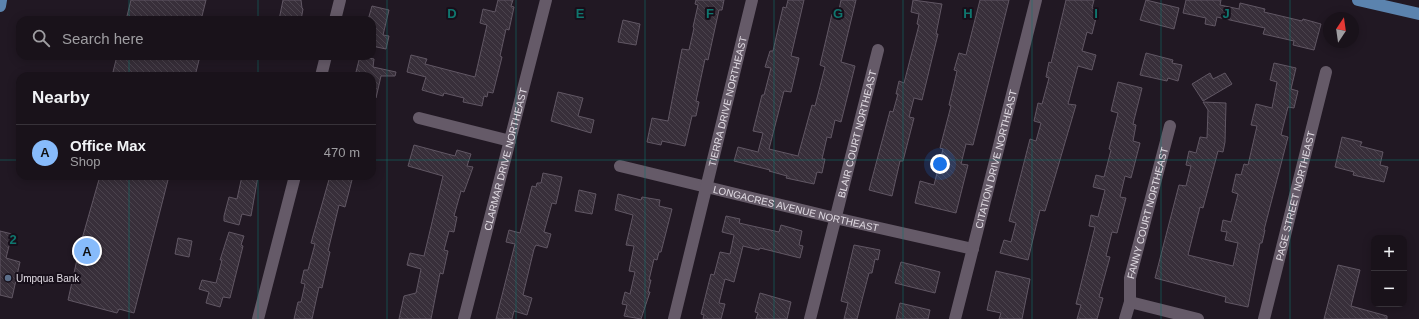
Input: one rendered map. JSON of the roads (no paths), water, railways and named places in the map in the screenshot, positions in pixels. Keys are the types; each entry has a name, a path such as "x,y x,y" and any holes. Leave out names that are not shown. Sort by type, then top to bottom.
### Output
{"main road":[{"path":"0,6 2,0"},
{"path":"1358,0 1419,14"}],"street":[{"path":"336,16 340,0"},
{"name":"CLARMAR DRIVE NORTHEAST","path":"464,319 546,0"},
{"name":"TIERRA DRIVE NORTHEAST","path":"674,319 708,187 752,0"},
{"name":"CITATION DRIVE NORTHEAST","path":"955,319 1036,0"},
{"name":"BLAIR COURT NORTHEAST","path":"810,319 836,218 854,137 862,117 878,50"},
{"path":"322,72 325,60"},
{"name":"PAGE STREET NORTHEAST","path":"1264,319 1326,72"},
{"path":"419,118 510,140"},
{"name":"FANNY COURT NORTHEAST","path":"1125,319 1130,302 1130,278 1170,126"},
{"name":"LONGACRES AVENUE NORTHEAST","path":"620,166 973,249"},
{"path":"258,319 294,180"},
{"path":"1130,302 1198,319"}],"place":[{"name":"Office Max","path":"87,251"},
{"name":"Umpqua Bank","path":"8,278"}]}
